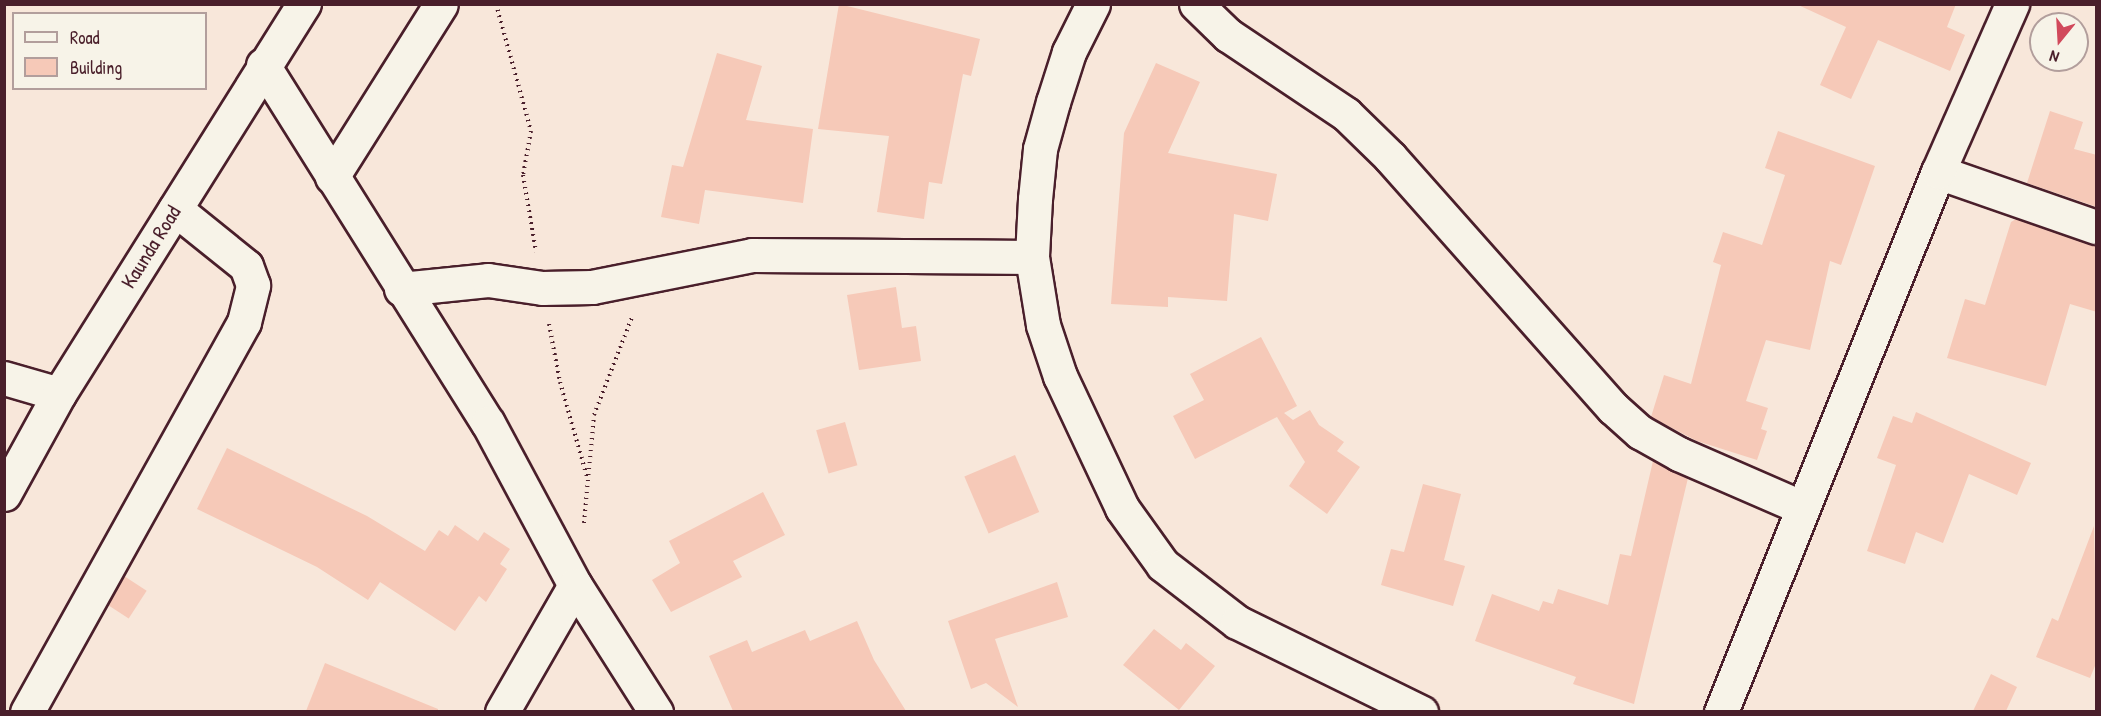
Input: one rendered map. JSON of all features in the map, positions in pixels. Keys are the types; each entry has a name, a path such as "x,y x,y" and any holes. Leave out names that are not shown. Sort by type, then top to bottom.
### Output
{"street":[{"name":"Kaunda Road","path":"4,494 59,394 263,65 304,4"},
{"path":"332,177 441,4"},
{"path":"1093,4 1069,52 1040,149 1032,257 1043,325 1060,376 1122,508 1162,565 1237,622 1421,711"},
{"path":"1196,4 1228,36 1346,114 1390,156 1613,408 1640,432 1679,454 1803,508"},
{"path":"1721,711 1938,172 2012,4"},
{"path":"263,65 401,289 488,423 575,585 656,711"},
{"path":"1938,172 2097,227"},
{"path":"27,711 244,322 253,285 246,266 175,209"},
{"path":"401,289 488,280 542,288 592,287 647,277 700,262 752,255 1032,257"},
{"path":"4,378 59,394"},
{"path":"502,711 575,585"}],"path":[{"path":"496,4 531,131 523,175 560,382 588,480"},
{"path":"558,553 577,543 588,513 588,480 594,415 647,277"}],"building":[{"path":"839,4 980,39 971,76 963,74 942,184 929,182 924,219 877,212 889,136 818,129"},
{"path":"1796,4 1956,4 1947,27 1965,35 1950,71 1878,40 1851,99 1820,85 1846,27"},
{"path":"717,53 762,66 746,120 813,129 803,203 705,190 699,224 661,217 672,165 683,167"},
{"path":"1156,63 1200,82 1168,153 1277,174 1268,221 1234,214 1227,301 1168,297 1168,307 1111,304 1124,133"},
{"path":"2050,111 2083,122 2074,149 2097,155 2097,207 2027,183"},
{"path":"1778,131 1875,166 1841,265 1830,261 1810,350 1766,340 1746,401 1768,408 1761,429 1767,431 1757,460 1697,441 1651,417 1664,375 1691,384 1721,265 1713,262 1723,232 1762,245 1785,175 1765,168"},
{"path":"2016,219 2097,245 2097,312 2070,304 2046,386 1947,358 1965,299 1985,305 2011,222"},
{"path":"896,287 902,328 916,326 921,361 859,370 847,295"},
{"path":"1261,337 1297,406 1284,413 1293,420 1310,410 1319,425 1344,442 1337,451 1360,467 1327,514 1289,486 1305,462 1277,417 1195,459 1173,416 1204,400 1190,374"},
{"path":"1916,412 2031,463 2017,495 1969,474 1943,543 1916,532 1905,564 1867,551 1896,465 1877,458 1893,416 1912,423"},
{"path":"845,422 857,465 829,474 816,430"},
{"path":"227,448 367,516 425,551 439,530 448,536 455,525 478,541 484,532 510,549 500,564 507,569 486,602 479,596 455,631 380,582 368,600 317,567 197,509"},
{"path":"1015,455 1039,512 989,534 964,476"},
{"path":"1653,461 1688,478 1634,704 1573,684 1576,677 1475,641 1492,594 1539,611 1543,601 1553,604 1558,589 1608,605 1620,554 1631,556"},
{"path":"1423,484 1461,494 1444,560 1465,566 1453,606 1381,585 1391,549 1404,552"},
{"path":"763,492 785,535 733,561 742,577 671,612 652,580 680,563 669,541"},
{"path":"2094,526 2097,661 2090,678 2036,657 2052,618 2058,621"},
{"path":"124,576 147,591 129,618 106,604"},
{"path":"1057,582 1068,617 995,639 1018,707 986,683 971,689 948,621"},
{"path":"857,621 874,660 906,711 733,711 709,656 747,640 752,652 805,630 810,641"},
{"path":"1154,629 1181,650 1186,643 1215,666 1179,710 1123,665"},
{"path":"325,663 438,709 438,711 306,711"},
{"path":"1991,674 2017,687 2006,711 1973,711"}]}
